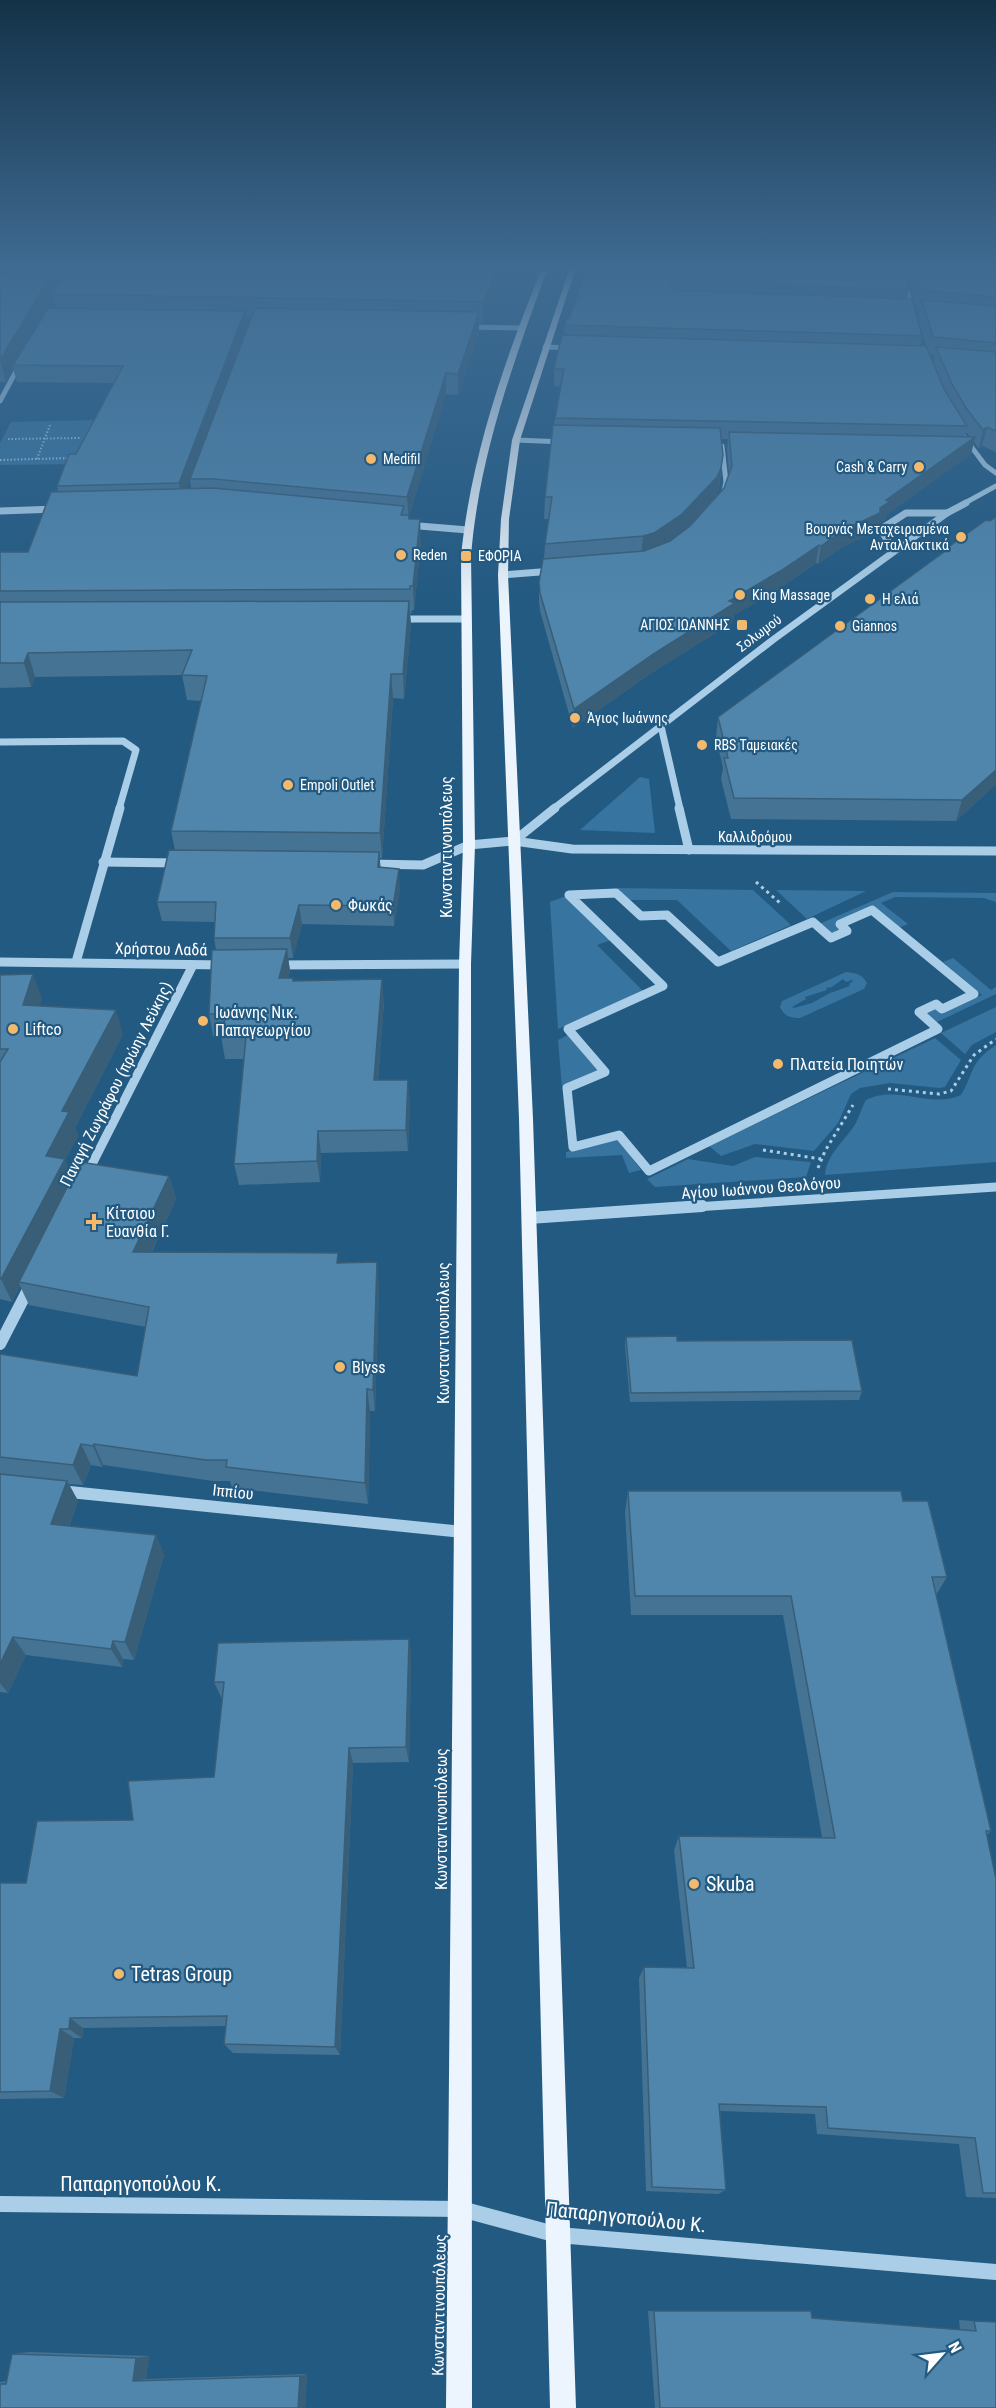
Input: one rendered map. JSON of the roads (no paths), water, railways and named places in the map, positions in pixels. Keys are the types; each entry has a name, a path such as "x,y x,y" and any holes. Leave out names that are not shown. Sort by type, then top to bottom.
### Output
{"main road":[{"name":"Κωνσταντινουπόλεως","path":"459,2408 465,964 469,845 466,619 468,530 485,440 505,382"},
{"path":"534,382 516,440 505,519 503,575 529,1218 563,2408"}],"street":[{"path":"0,401 10,382"},
{"path":"958,428 985,465 996,474"},
{"path":"516,440 574,442"},
{"path":"710,445 734,446"},
{"path":"716,503 724,495 726,482 722,446"},
{"path":"961,449 973,449"},
{"name":"Σολωμού","path":"514,841 590,779 893,551 947,513 996,486"},
{"path":"0,511 70,509"},
{"path":"893,551 881,529 906,513 947,513"},
{"path":"400,524 468,530"},
{"path":"503,575 563,571"},
{"path":"392,619 466,619"},
{"path":"661,726 688,850"},
{"path":"0,742 123,741 136,750 76,962"},
{"path":"364,864 423,865 469,845 514,841"},
{"name":"Καλλιδρόμου","path":"514,841 572,849 996,851"},
{"path":"103,862 186,863"},
{"path":"616,893 640,916 667,915 718,962 805,926 813,922 831,938 847,931 840,924 872,910 974,994 942,1009 936,1004 919,1012 938,1029 649,1171 619,1135 573,1147 567,1088 605,1072 568,1029 663,986 569,895 616,893"},
{"name":"Χρήστου Λαδά","path":"0,962 240,965"},
{"path":"263,965 465,964"},
{"name":"Παναγή Ζωγράφου (πρώην Λεύκης)","path":"81,1186 193,965"},
{"name":"Αγίου Ιωάννου Θεολόγου","path":"529,1218 996,1187"},
{"path":"0,1344 38,1271"},
{"name":"Ιππίου","path":"47,1490 463,1532"},
{"name":"Παπαρηγοπούλου Κ.","path":"0,2204 461,2209 558,2235 996,2272"}],"place":[{"name":"Medifil","path":"371,459"},
{"name":"Cash & Carry","path":"919,467"},
{"name":"Βουρνάς Μεταχειρισμένα Ανταλλακτικά","path":"961,537"},
{"name":"Reden","path":"401,555"},
{"name":"ΕΦΟΡΙΑ","path":"466,556"},
{"name":"King Massage","path":"740,595"},
{"name":"Η ελιά","path":"870,599"},
{"name":"ΑΓΙΟΣ ΙΩΑΝΝΗΣ","path":"742,625"},
{"name":"Giannos","path":"840,626"},
{"name":"Άγιος Ιωάννης","path":"575,718"},
{"name":"RBS Ταμειακές","path":"702,745"},
{"name":"Empoli Outlet","path":"288,785"},
{"name":"Φωκάς","path":"336,905"},
{"name":"Ιωάννης Νικ. Παπαγεωργίου","path":"203,1021"},
{"name":"Liftco","path":"13,1029"},
{"name":"Πλατεία Ποιητών","path":"778,1064"},
{"name":"Κίτσιου Ευανθία Γ.","path":"94,1222"},
{"name":"Blyss","path":"340,1367"},
{"name":"Skuba","path":"694,1884"},
{"name":"Tetras Group","path":"119,1974"}]}
